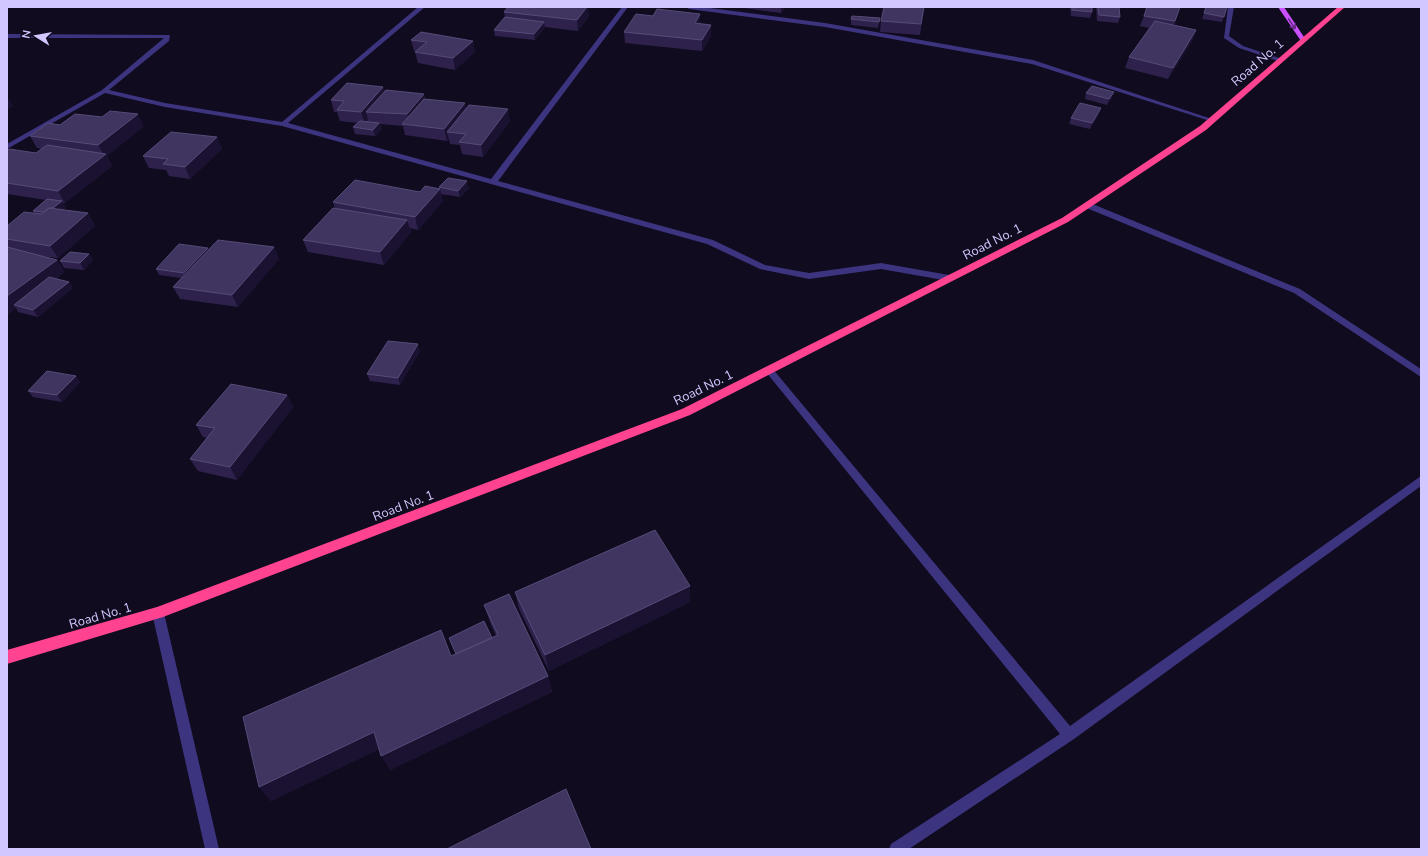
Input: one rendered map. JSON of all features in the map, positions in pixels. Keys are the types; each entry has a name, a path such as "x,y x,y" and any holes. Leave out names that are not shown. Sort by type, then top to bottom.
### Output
{"highway":[{"name":"Road No. 1","path":"7,657 158,613 686,412 1065,220 1212,120 1342,7"}],"main road":[{"path":"1281,7 1303,40"}],"street":[{"path":"283,124 422,7"},
{"path":"493,182 625,7"},
{"path":"689,7 825,25 1033,62 1212,120"},
{"path":"1231,7 1226,37 1241,46 1280,60"},
{"path":"7,36 168,36 167,40 104,91 7,147"},
{"path":"104,91 165,105 283,124 710,242 763,267 808,276 881,266 949,278"},
{"path":"1087,205 1297,291 1421,374"},
{"path":"769,370 1069,735"},
{"path":"896,849 1069,735 1421,480"},
{"path":"158,613 212,849"}],"building":[{"path":"508,7 587,7 577,20 504,12"},
{"path":"884,7 924,7 921,24 881,21"},
{"path":"1072,7 1092,7 1092,12 1072,10"},
{"path":"1098,7 1119,7 1120,17 1099,15"},
{"path":"1147,7 1180,7 1175,21 1144,16"},
{"path":"1206,7 1227,7 1224,17 1204,13"},
{"path":"657,9 700,14 695,23 711,25 702,40 624,32 636,14 653,16"},
{"path":"852,16 880,18 879,22 851,19"},
{"path":"505,17 544,22 534,34 494,30"},
{"path":"1155,21 1196,30 1173,68 1129,57"},
{"path":"421,32 473,41 453,58 415,52 427,42 411,40"},
{"path":"347,83 383,87 361,112 337,110 344,101 331,100"},
{"path":"1092,86 1114,92 1109,99 1086,93"},
{"path":"386,90 424,94 407,114 366,112"},
{"path":"424,99 465,103 444,129 402,124"},
{"path":"1080,103 1101,108 1092,123 1071,118"},
{"path":"469,105 508,109 481,145 459,142 466,134 447,132"},
{"path":"110,111 138,114 98,145 30,136 48,123 60,125 75,114 102,117"},
{"path":"360,121 379,123 373,130 353,127"},
{"path":"171,132 217,137 185,167 163,164 168,159 143,156"},
{"path":"47,145 106,154 58,191 7,183 7,151 9,149 36,153"},
{"path":"448,178 467,181 458,191 439,187"},
{"path":"355,180 420,192 425,186 440,189 415,217 333,202"},
{"path":"47,199 62,201 53,208 49,208 44,212 33,211"},
{"path":"49,208 88,213 50,246 7,239 7,226 24,212 41,214"},
{"path":"333,208 407,220 380,252 303,240"},
{"path":"218,240 274,247 232,295 173,287"},
{"path":"179,244 208,248 184,273 156,269"},
{"path":"7,247 57,260 7,296"},
{"path":"70,252 89,254 80,263 60,261"},
{"path":"49,277 69,282 33,310 14,305"},
{"path":"388,341 418,344 398,378 367,374"},
{"path":"47,371 76,376 57,395 28,391"},
{"path":"231,384 287,395 230,467 190,459 215,428 196,425"},
{"path":"655,530 690,586 545,655 515,592"},
{"path":"509,594 548,676 381,756 374,732 259,787 243,717 441,630 451,656 498,635 484,605"},
{"path":"484,621 492,638 456,654 449,638"},
{"path":"566,789 591,849 447,849"}]}
